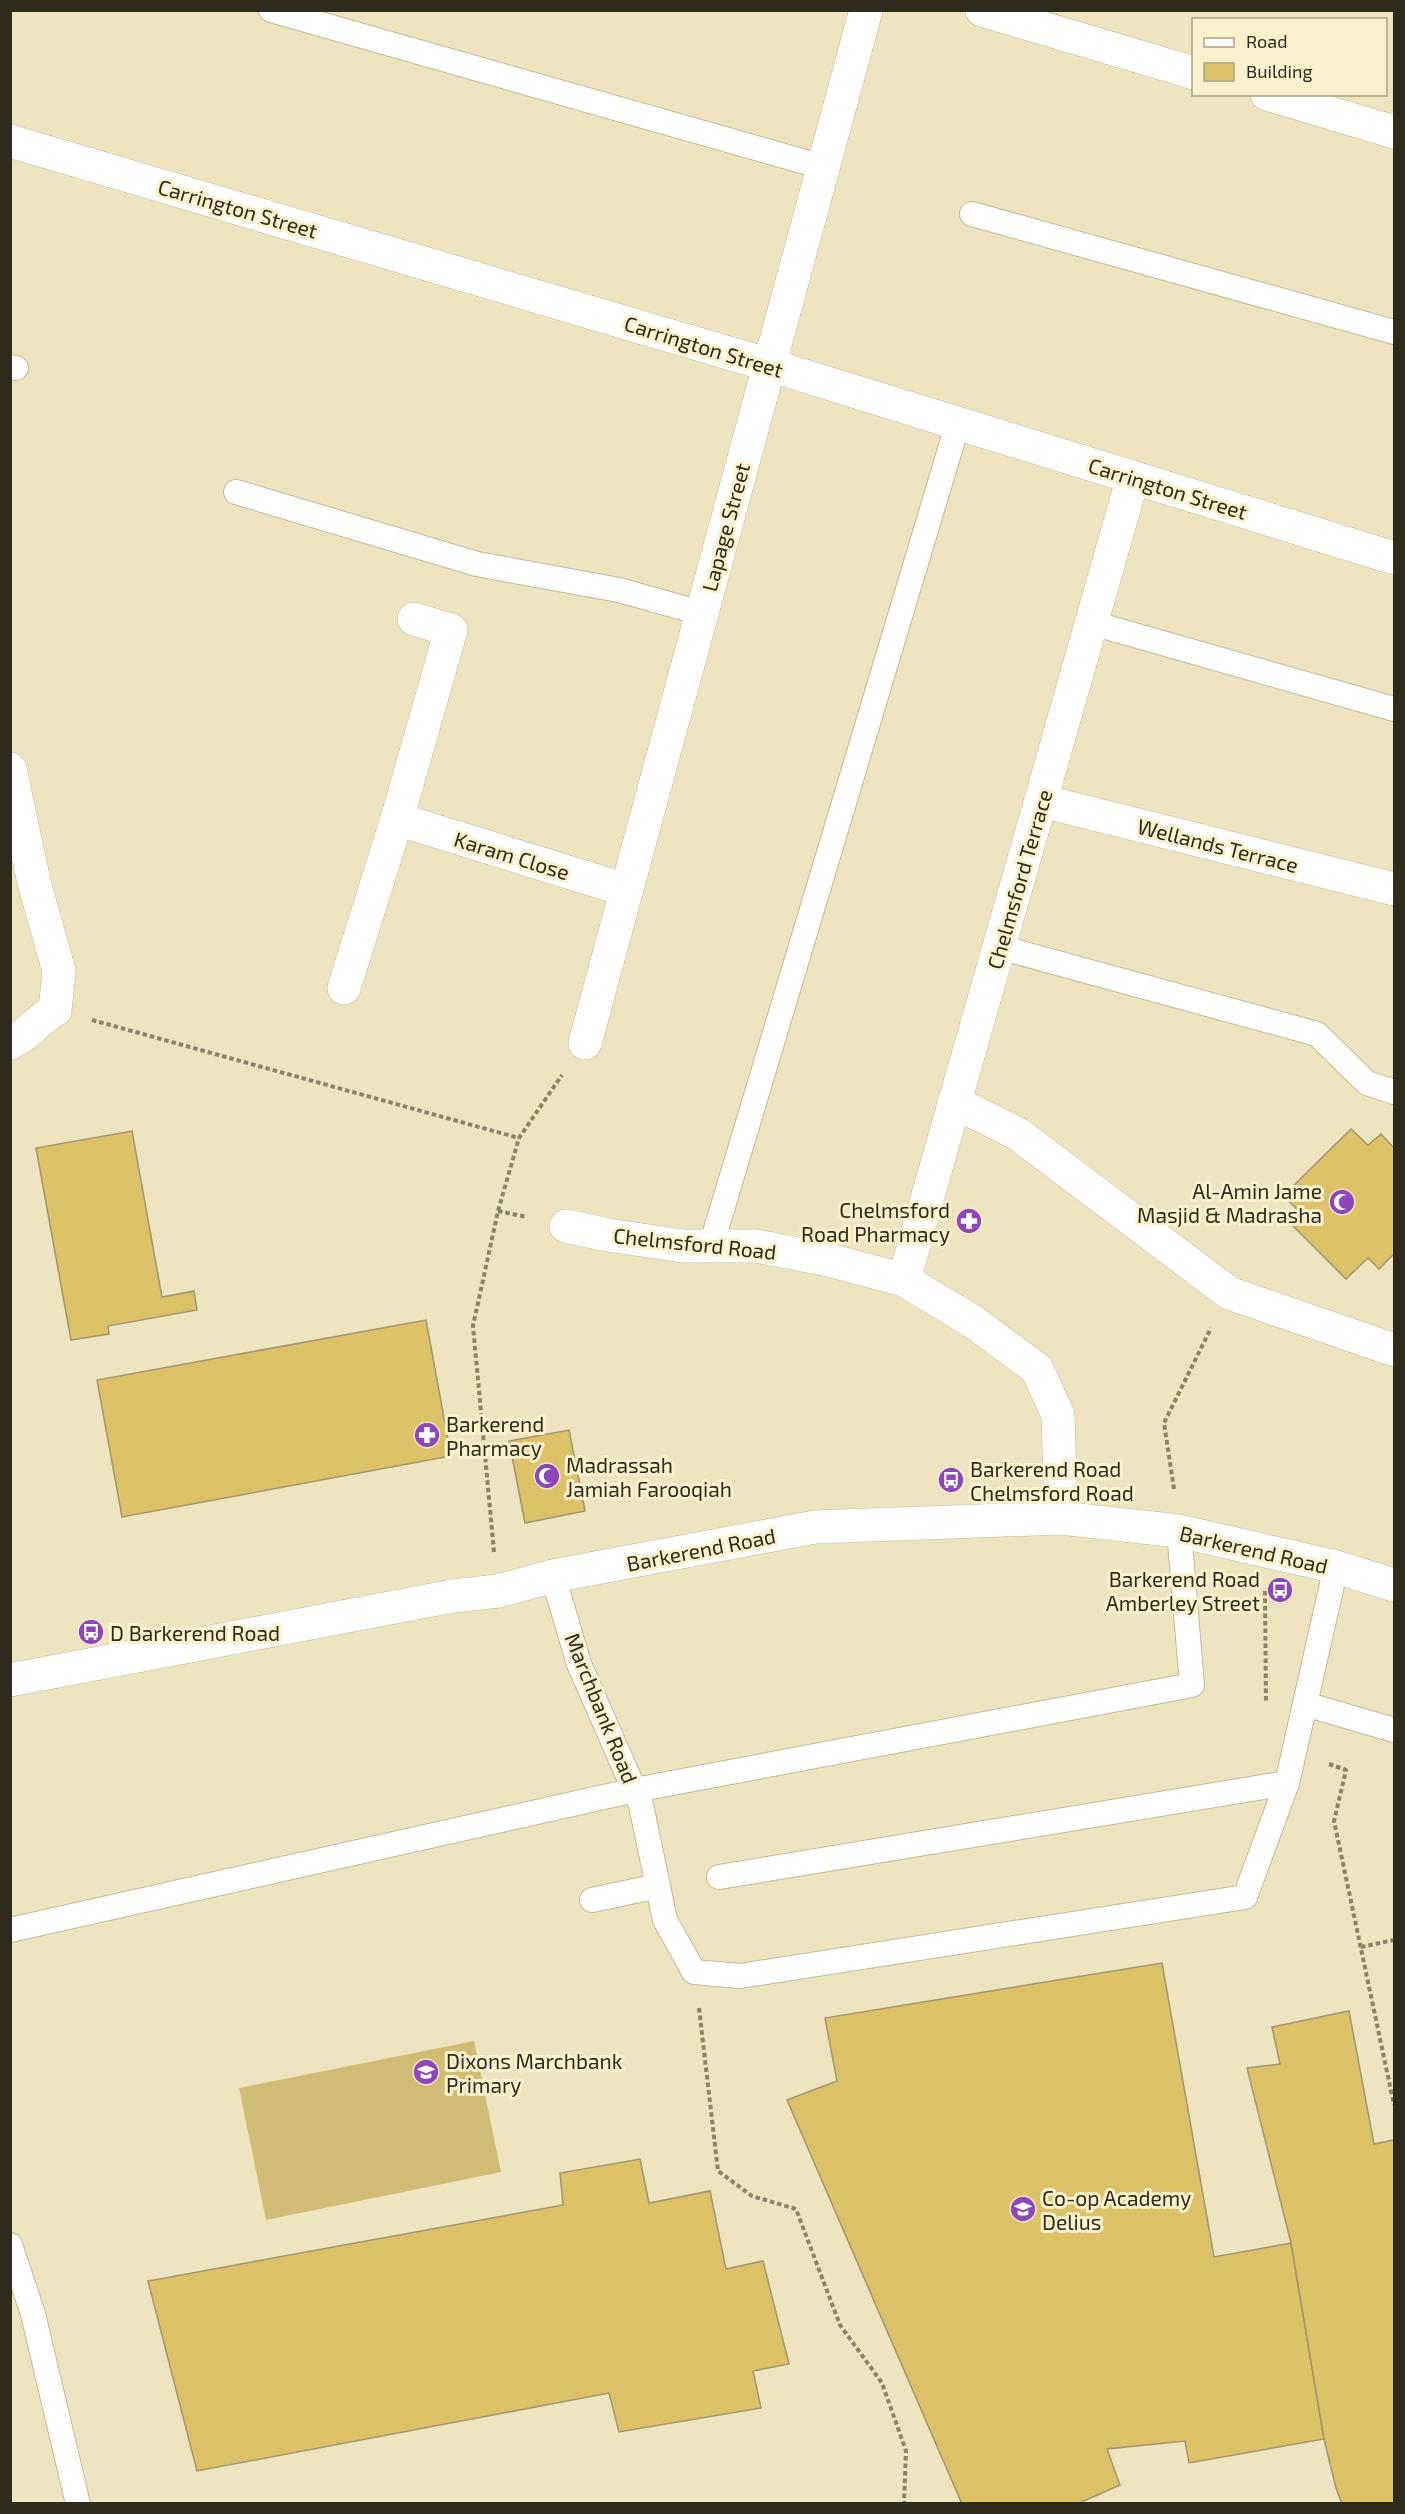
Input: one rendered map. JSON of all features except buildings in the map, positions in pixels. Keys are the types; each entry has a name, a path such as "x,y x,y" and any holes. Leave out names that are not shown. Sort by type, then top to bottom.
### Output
{"street":[{"name":"Lapage Street","path":"585,1043 866,10"},
{"path":"982,10 1192,72"},
{"path":"1274,96 1395,132"},
{"name":"Carrington Street","path":"10,141 846,388 1395,558"},
{"name":"Chelmsford Terrace","path":"904,1280 1133,477"},
{"path":"344,988 397,819 451,630 414,619"},
{"path":"10,769 14,807 59,971 55,1010 43,1016 20,1039 10,1043"},
{"name":"Wellands Terrace","path":"1042,801 1395,889"},
{"name":"Karam Close","path":"397,819 626,890"},
{"path":"954,1102 1018,1134 1229,1293 1395,1350"},
{"name":"Chelmsford Road","path":"566,1226 683,1246 756,1246 829,1260 904,1280 972,1321 1037,1369 1058,1415 1061,1518"},
{"name":"Barkerend Road","path":"10,1680 453,1596 498,1591 553,1576 815,1527 1061,1518 1179,1531 1336,1567 1395,1585"}],"lane":[{"path":"271,10 823,167"},
{"path":"972,214 1395,332"},
{"path":"711,1246 958,423"},
{"path":"236,492 477,564 619,590 701,613"},
{"path":"1092,623 1395,709"},
{"path":"999,947 1317,1034 1367,1083 1395,1092"},
{"path":"10,1930 1192,1685 1179,1531"},
{"path":"694,1972 740,1976 1245,1897 1287,1783 1336,1567"},
{"name":"Marchbank Road","path":"553,1576 579,1664 638,1798 665,1920 694,1972"},
{"path":"1305,1704 1395,1730"},
{"path":"720,1877 1287,1783"},
{"path":"592,1900 657,1886"},
{"path":"10,2245 33,2314 78,2504"}],"path":[{"path":"55,1010 519,1138"},
{"path":"498,1591 473,1326 498,1211 519,1138 585,1043"},
{"path":"1179,1531 1164,1423 1229,1293"},
{"path":"1269,1552 1265,1581 1264,1695 1273,1737 1294,1752 1346,1770 1334,1821 1395,2105"},
{"path":"1361,1947 1395,1940"},
{"path":"694,1972 718,2171 752,2196 796,2209 840,2325 882,2383 906,2451 904,2504"}],"shaded area":[{"path":"474,2041 501,2172 266,2220 239,2088"}],"place":[{"name":"Al-Amin Jame Masjid & Madrasha","path":"1342,1202"},
{"name":"Chelmsford Road Pharmacy","path":"969,1221"},
{"name":"Barkerend Pharmacy","path":"427,1435"},
{"name":"Madrassah Jamiah Farooqiah","path":"547,1476"},
{"name":"Barkerend Road Chelmsford Road","path":"951,1480"},
{"name":"Barkerend Road Amberley Street","path":"1280,1590"},
{"name":"D Barkerend Road","path":"91,1632"},
{"name":"Dixons Marchbank Primary","path":"426,2072"},
{"name":"Co-op Academy Delius","path":"1023,2209"}]}
